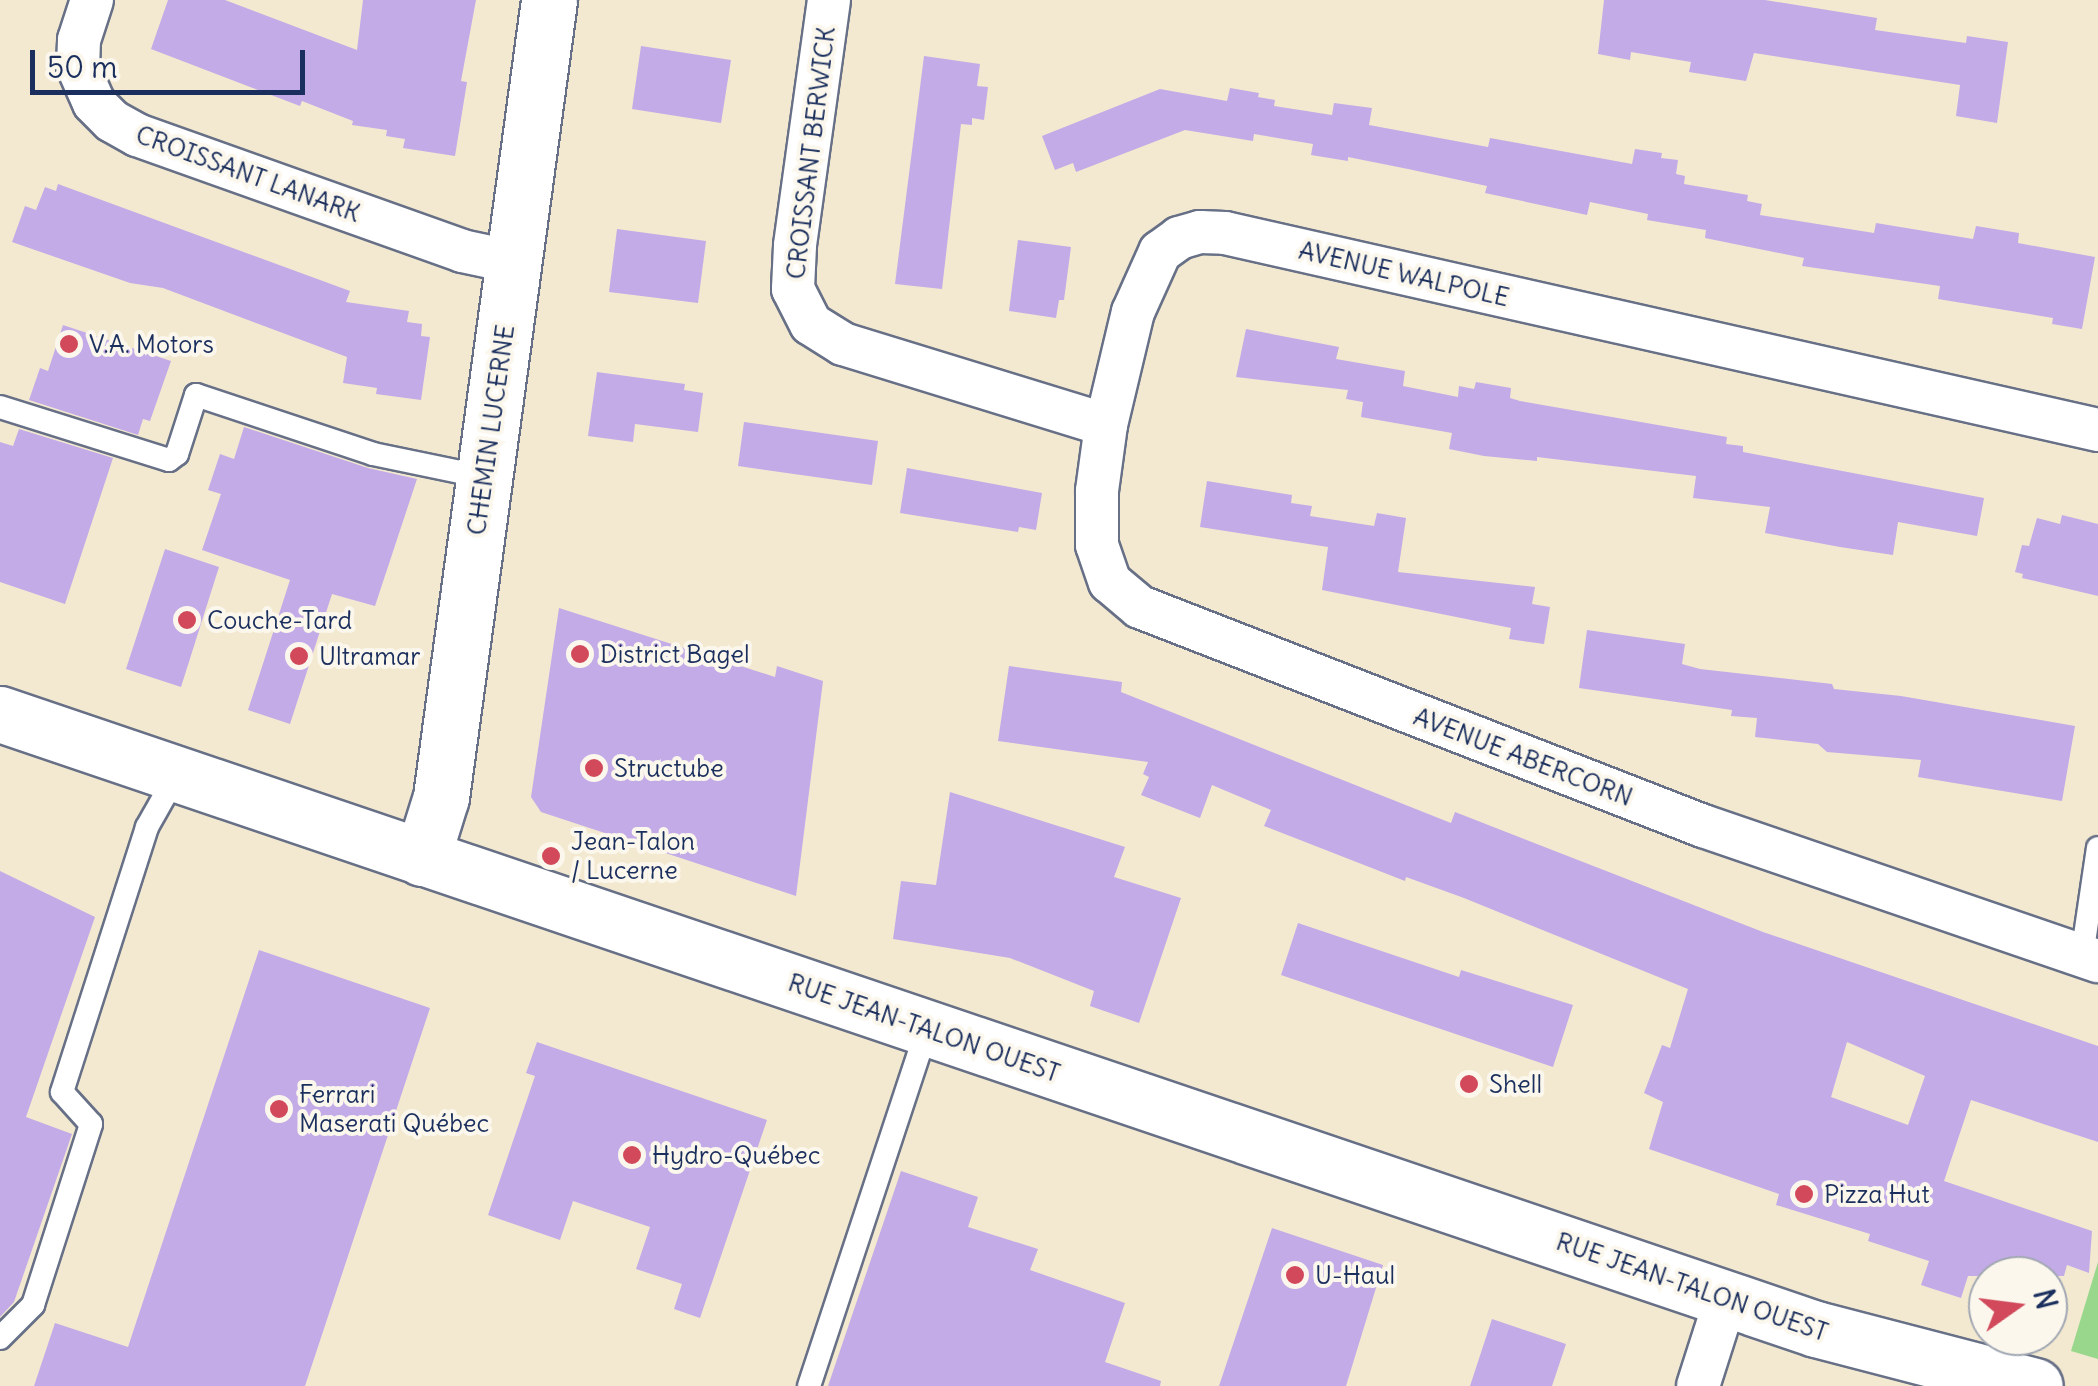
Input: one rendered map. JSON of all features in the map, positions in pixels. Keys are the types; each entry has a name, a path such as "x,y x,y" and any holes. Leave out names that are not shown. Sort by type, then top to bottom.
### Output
{"main road":[{"name":"CHEMIN LUCERNE","path":"422,858 442,798 549,0"},
{"name":"RUE JEAN-TALON OUEST","path":"0,714 1850,1340 2036,1386"},
{"name":"RUE JEAN-TALON OUEST","path":"1850,1340 1944,1386"}],"street":[{"name":"CROISSANT LANARK","path":"92,0 79,40 78,67 94,103 112,121 137,135 462,251 514,262"},
{"name":"CROISSANT BERWICK","path":"829,0 795,246 793,289 811,324 843,344 1106,425"},
{"name":"AVENUE WALPOLE","path":"1106,425 1145,278 1160,252 1179,238 1200,232 1244,238 2098,430"},
{"name":"AVENUE ABERCORN","path":"1106,425 1097,491 1098,556 1110,582 1140,607 1703,826 2090,959"},
{"path":"1698,1386 1726,1298"}],"lane":[{"path":"0,408 169,460 177,454 196,396 373,454 484,477"},
{"path":"0,1338 33,1305 91,1124 62,1092 147,827 177,774"},
{"path":"2090,959 2098,848"},
{"path":"808,1386 927,1029"}],"green space":[{"path":"2098,1262 2098,1359 2071,1351"}],"building":[{"path":"168,0 225,0 357,50 363,0 476,0 461,81 467,82 455,156 403,148 405,139 386,136 387,130 352,125 353,121 302,101 300,106 151,49"},
{"path":"1604,0 1765,0 1877,18 1875,30 1966,43 1967,36 2008,42 1997,123 1956,116 1960,85 1754,53 1746,81 1689,72 1691,62 1631,52 1630,60 1598,54"},
{"path":"641,46 731,60 721,123 632,109"},
{"path":"924,56 980,64 977,86 988,87 984,120 972,118 972,125 961,124 942,289 895,284"},
{"path":"1230,88 1259,93 1258,97 1275,100 1274,106 1332,115 1334,103 1372,108 1369,125 1488,147 1490,138 1632,164 1635,149 1662,153 1661,158 1678,160 1676,174 1685,176 1684,184 1748,195 1747,201 1762,204 1760,215 1874,233 1876,223 1973,239 1976,226 2019,233 2018,243 2095,257 2082,329 2052,324 2053,318 1938,299 1940,286 1802,266 1804,258 1705,238 1706,230 1647,220 1648,214 1590,202 1587,215 1485,193 1487,186 1348,157 1348,161 1311,155 1313,144 1254,134 1253,141 1185,130 1076,172 1073,163 1055,170 1042,136 1160,89 1227,101"},
{"path":"58,184 350,291 346,302 409,311 407,322 422,324 421,336 430,337 421,400 376,394 377,388 343,383 347,357 163,288 130,283 12,242 25,206 36,210 45,187 56,191"},
{"path":"617,229 706,241 698,303 609,292"},
{"path":"1018,240 1071,247 1064,300 1059,300 1056,318 1009,311"},
{"path":"63,325 171,361 150,421 143,419 138,435 29,400 40,368 48,371"},
{"path":"1246,329 1339,347 1336,359 1405,371 1403,386 1458,397 1459,386 1474,389 1476,382 1511,388 1510,398 1520,401 1727,437 1726,444 1743,446 1743,452 1984,498 1977,536 1898,522 1893,555 1840,547 1765,533 1770,507 1693,498 1696,476 1537,457 1537,461 1484,456 1449,449 1452,433 1361,417 1363,402 1346,399 1348,390 1236,377"},
{"path":"597,372 685,384 684,390 703,393 698,432 635,424 633,442 588,436"},
{"path":"744,422 878,441 872,485 738,466"},
{"path":"244,427 368,468 417,479 375,606 332,594 290,724 248,710 290,580 202,550 221,494 208,490 220,454 234,459"},
{"path":"19,429 113,458 65,604 0,582 0,442 13,446"},
{"path":"907,468 1042,493 1036,530 1019,527 1018,532 900,513"},
{"path":"1207,481 1292,495 1291,503 1312,506 1310,516 1374,526 1377,513 1406,518 1398,572 1535,587 1532,604 1550,607 1544,644 1509,639 1511,628 1322,590 1328,547 1200,527"},
{"path":"2062,515 2098,524 2098,596 2022,578 2023,574 2015,572 2022,545 2029,546 2037,518 2060,524"},
{"path":"165,549 219,567 181,687 126,669"},
{"path":"559,608 775,677 777,666 823,681 796,896 541,812 531,797"},
{"path":"1587,630 1685,644 1682,664 1700,669 1832,684 1834,689 1901,696 2075,726 2062,801 1918,777 1921,760 1827,752 1818,744 1755,737 1757,718 1731,716 1732,710 1579,688"},
{"path":"1009,666 1122,682 1121,692 1451,823 1455,812 1763,932 2098,1046 2098,1142 1971,1100 1944,1181 2092,1231 2089,1273 2068,1265 2068,1256 1968,1256 1968,1276 1961,1298 1921,1285 1929,1261 1868,1241 1870,1234 1776,1205 1779,1194 1649,1149 1663,1102 1644,1093 1662,1045 1670,1048 1688,989 1464,898 1406,877 1405,881 1264,826 1271,810 1212,785 1200,818 1141,795 1149,777 1143,774 1148,762 998,741","holes":["1847,1042 1925,1076 1908,1125 1831,1097"]},
{"path":"950,792 1125,847 1114,877 1181,898 1139,1023 1090,1006 1094,991 1010,958 893,939 901,881 936,885"},
{"path":"0,871 95,917 26,1117 72,1134 14,1302 0,1317"},
{"path":"1298,923 1459,977 1461,970 1573,1005 1553,1067 1281,975"},
{"path":"259,950 430,1008 305,1386 34,1386 55,1323 128,1347"},
{"name":"Hydro-Québec","path":"537,1042 767,1120 700,1318 674,1309 682,1284 636,1269 650,1227 573,1201 560,1240 488,1215 535,1076 526,1073"},
{"path":"901,1171 978,1197 968,1227 1038,1249 1030,1270 1125,1303 1105,1362 1161,1381 1160,1386 828,1386"},
{"path":"1272,1228 1383,1265 1346,1386 1219,1386"},
{"path":"1492,1319 1566,1344 1552,1386 1470,1386"}],"place":[{"name":"V.A. Motors","path":"69,344"},
{"name":"Couche-Tard","path":"187,620"},
{"name":"District Bagel","path":"580,654"},
{"name":"Ultramar","path":"299,656"},
{"name":"Structube","path":"594,768"},
{"name":"Jean-Talon / Lucerne","path":"551,856"},
{"name":"Shell","path":"1469,1084"},
{"name":"Ferrari Maserati Québec","path":"279,1109"},
{"name":"Hydro-Québec","path":"632,1155"},
{"name":"Pizza Hut","path":"1804,1194"},
{"name":"U-Haul","path":"1295,1275"}]}
